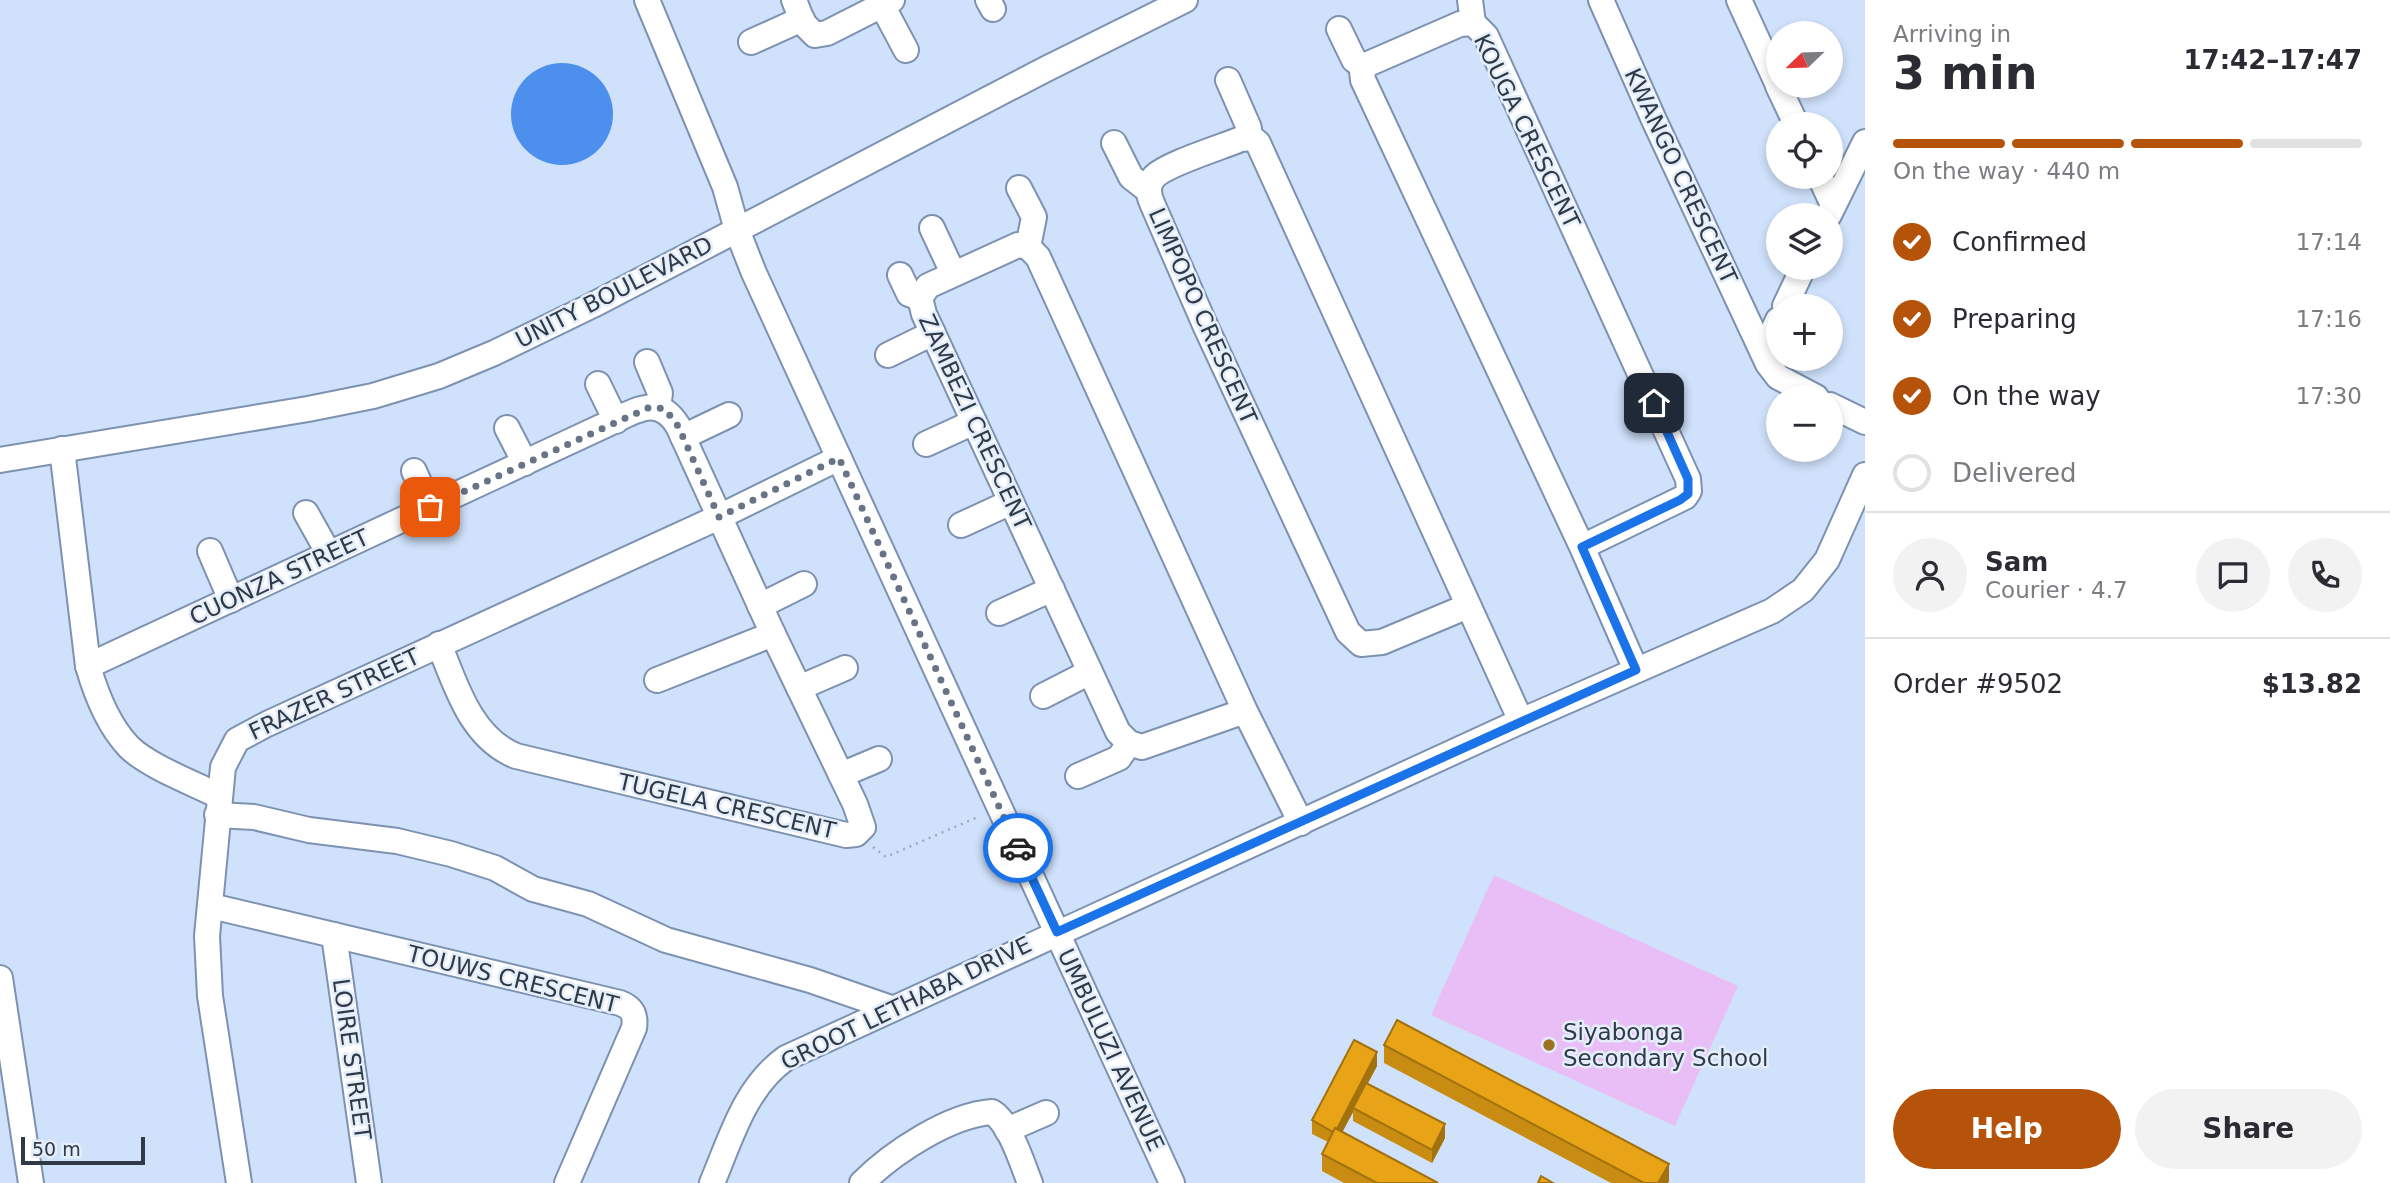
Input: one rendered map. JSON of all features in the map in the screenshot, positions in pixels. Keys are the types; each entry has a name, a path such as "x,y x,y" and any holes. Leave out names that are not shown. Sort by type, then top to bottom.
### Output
{"street":[{"name":"UMBULUZI AVENUE","path":"647,0 725,187 737,230 754,273 1172,1183"},
{"name":"UNITY BOULEVARD","path":"0,460 373,396 408,386 494,353 593,305 1046,69 1185,0"},
{"name":"KWANGO CRESCENT","path":"1601,0 1768,364 1778,377 1793,385"},
{"path":"1739,0 1766,59"},
{"path":"751,42 802,18 827,33 887,3 906,50"},
{"name":"KOUGA CRESCENT","path":"1364,67 1449,27 1472,11 1486,36 1688,479 1689,491 1685,497 1582,547"},
{"path":"1339,29 1354,60 1364,67 1363,80 1582,547 1636,670"},
{"path":"1228,80 1249,128 1247,137 1258,143 1521,721"},
{"name":"LIMPOPO CRESCENT","path":"1247,137 1162,171 1155,176 1149,191 1205,324 1348,632 1361,644 1382,642 1468,606"},
{"path":"1834,203 1865,142"},
{"path":"1114,143 1131,177 1149,191"},
{"path":"1019,188 1034,218 1028,247 1042,265 1245,711 1301,823"},
{"path":"932,228 953,273"},
{"name":"ZAMBEZI CRESCENT","path":"1028,247 1012,247 953,273 928,286 920,298 924,314 1118,732 1129,743"},
{"path":"900,275 909,294 920,298"},
{"path":"888,355 933,333"},
{"path":"1763,352 1766,346"},
{"path":"646,362 660,393 658,407 665,409 673,417 719,517"},
{"path":"598,384 616,421"},
{"name":"CUONZA STREET","path":"88,666 616,421 646,408 658,407"},
{"path":"1843,411 1865,422"},
{"path":"683,437 729,415"},
{"path":"926,444 974,422"},
{"path":"507,428 525,463"},
{"path":"62,449 88,666 98,697 109,719 130,748 146,760 218,806 309,830 397,841 451,854 495,868 533,888 588,904 666,940 810,980 891,1008"},
{"name":"FRAZER STREET","path":"239,1183 210,996 207,936 223,767 237,740 439,644 719,517 839,458"},
{"path":"414,471 430,507"},
{"name":"GROOT LETHABA DRIVE","path":"712,1183 751,1093 771,1069 798,1051 1521,721 1772,611 1803,590 1821,568 1836,542 1865,475"},
{"path":"961,525 1011,502"},
{"path":"306,513 329,554"},
{"name":"TUGELA CRESCENT","path":"439,644 469,713 482,733 499,750 516,757 840,833 851,835 859,832 863,827 862,820 719,517"},
{"path":"210,551 231,600"},
{"path":"760,606 804,584"},
{"path":"999,612 1052,589"},
{"path":"657,680 773,634"},
{"path":"799,688 845,668"},
{"path":"1043,695 1090,672"},
{"path":"1078,776 1119,758 1129,743 1142,747 1153,744 1245,711"},
{"path":"841,775 879,759"},
{"name":"TOUWS CRESCENT","path":"211,906 620,1003 632,1009 635,1014 634,1028 567,1183"},
{"name":"LOIRE STREET","path":"334,935 369,1183"},
{"path":"0,978 9,1102 32,1183"},
{"path":"877,1177 934,1132 980,1112 992,1112 998,1115 1007,1130 1030,1183"},
{"path":"1007,1130 1046,1112"}],"path":[{"path":"859,832 886,857 999,807"}],"shaded area":[{"path":"1494,875 1738,986 1675,1126 1431,1015"}],"water":[{"path":"562,63 581,67 598,78 609,95 613,114 609,133 598,150 581,161 562,165 543,161 526,150 515,133 511,114 515,95 526,78 543,67"}],"building":[{"path":"1397,1020 1669,1164 1658,1183 1644,1183 1384,1045"},
{"path":"1354,1040 1377,1052 1333,1132 1312,1120"},
{"path":"1366,1083 1445,1124 1432,1150 1353,1108"},
{"path":"1335,1128 1438,1183 1377,1183 1322,1154"},
{"path":"1541,1176 1553,1183 1538,1183"}],"way so far":[{"path":"430,507 650,407 665,409 673,417 719,517 839,458 1018,848"}],"place":[{"name":"Siyabonga Secondary School","path":"1549,1045"}],"route":[{"path":"1018,848 1057,932 1636,670 1582,547 1688,494 1688,479 1654,403"}]}
